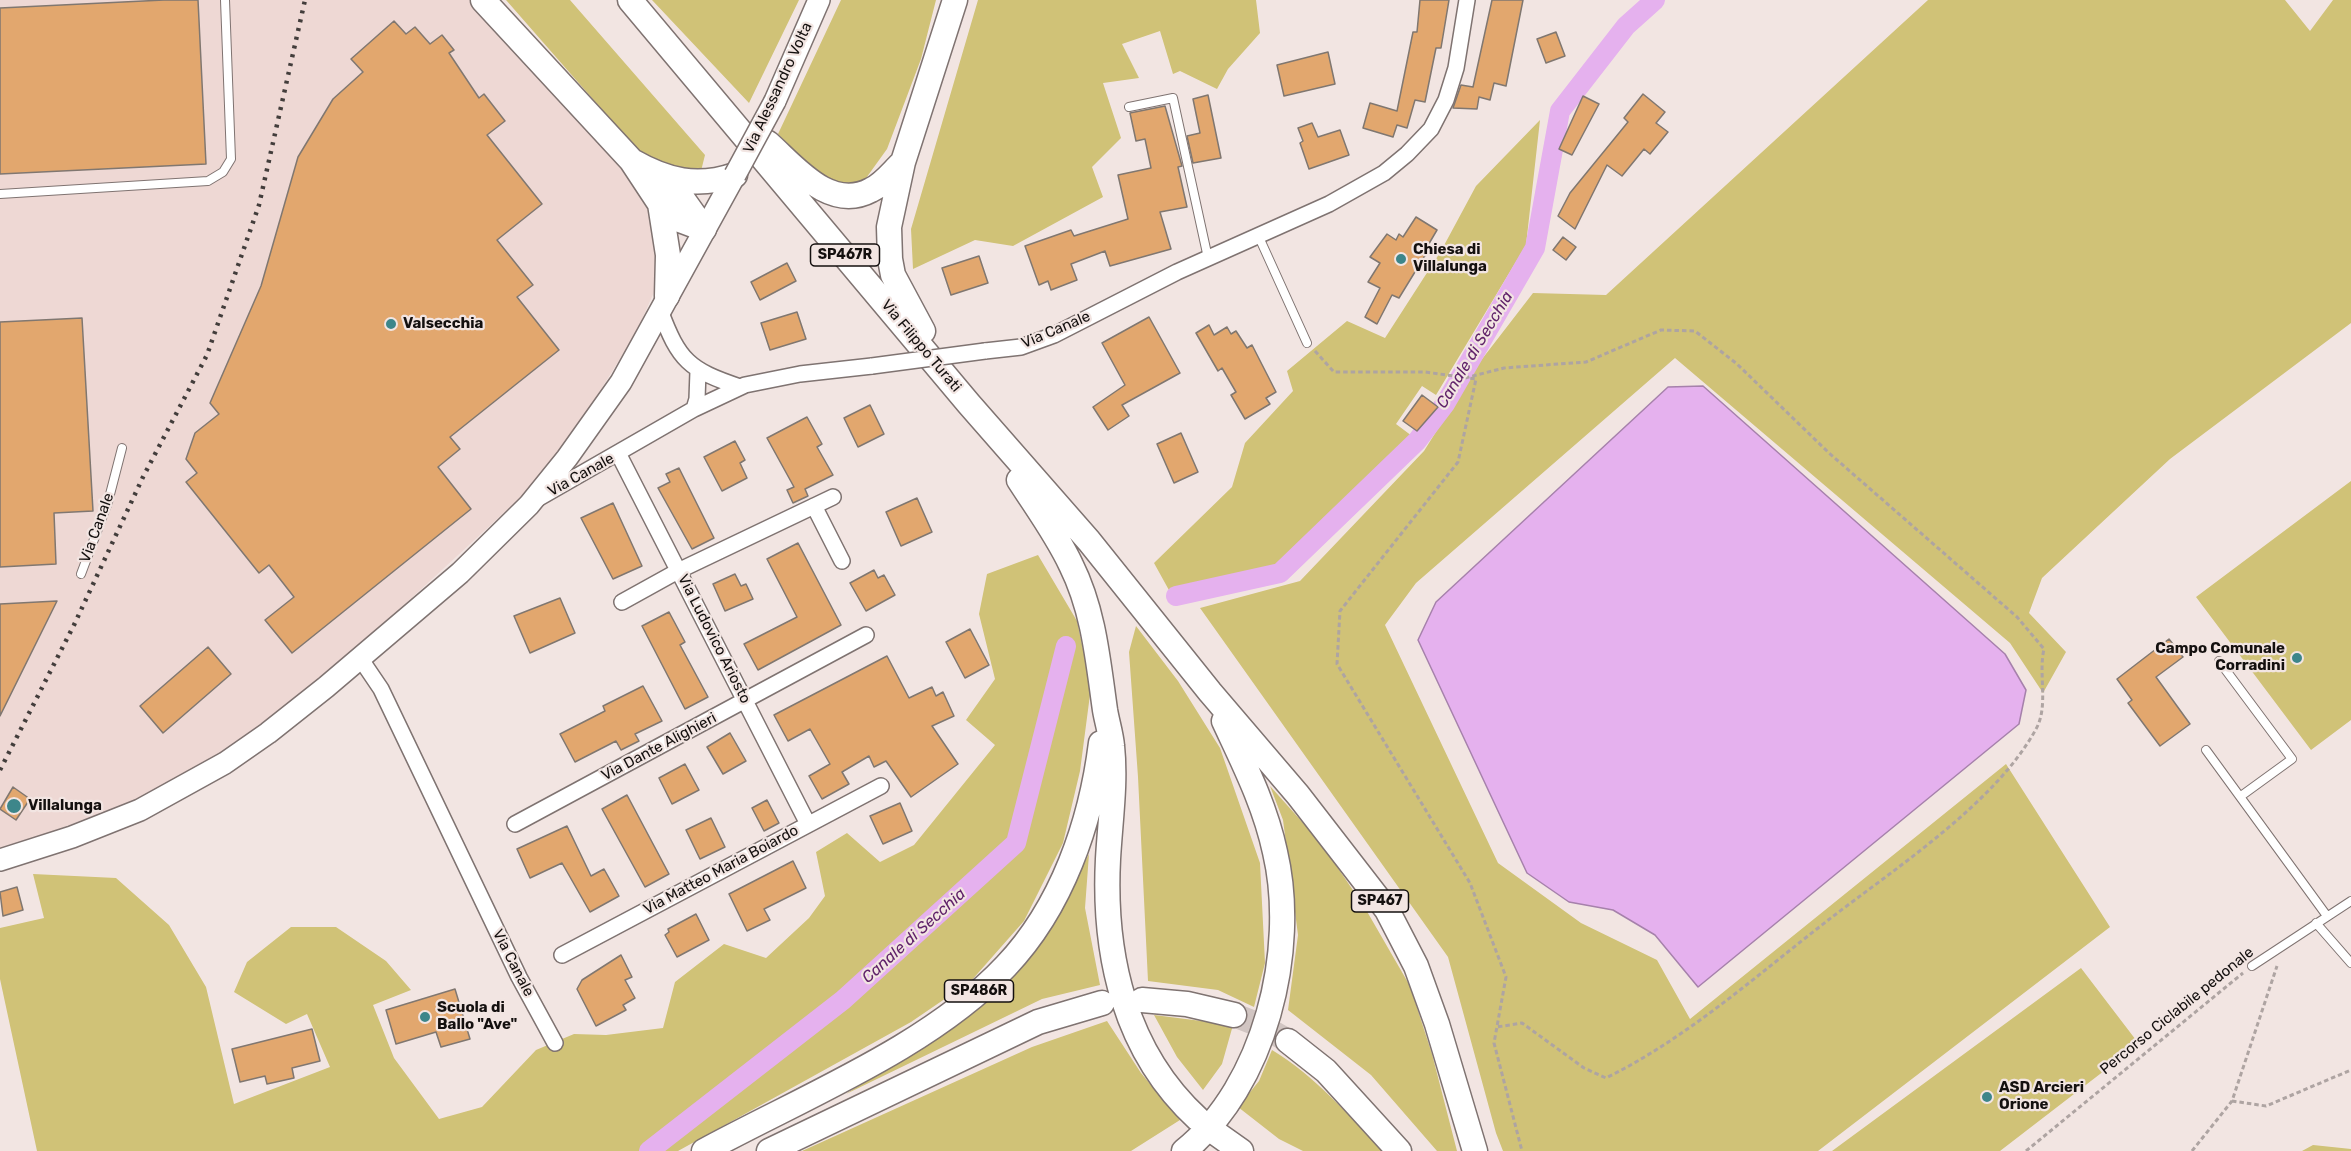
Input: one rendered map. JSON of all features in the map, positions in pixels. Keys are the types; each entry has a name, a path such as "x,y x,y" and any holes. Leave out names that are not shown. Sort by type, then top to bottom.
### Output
{"main road":[{"path":"483,0 631,160 660,204 680,220 704,229"},
{"name":"Via Filippo Turati","path":"630,0 971,406 1089,541 1210,692"},
{"name":"Via Alessandro Volta","path":"735,175 775,101 819,0"},
{"path":"955,0 903,162 889,227 890,259 894,275 938,358 1051,528 1072,566 1087,605 1112,746 1113,788 1108,861 1108,918 1118,981 1130,1023 1143,1051 1166,1086 1198,1119"},
{"path":"718,102 748,124 810,181 838,196 861,194 872,190 903,162"},
{"path":"631,160 658,176 682,198 704,229"},
{"path":"658,176 680,181 717,182 735,175"},
{"name":"Via Canale","path":"0,860 99,827 185,788 268,733 460,573 529,505 567,458 621,382 735,175"},
{"path":"660,204 668,255 664,303"},
{"path":"1184,1151 1195,1142 1230,1097 1243,1078 1261,1042 1272,1004 1280,954 1281,901 1276,854 1259,794 1210,692"},
{"name":"SP467","path":"1210,692 1298,795 1387,910 1416,966 1437,1024 1474,1151"},
{"name":"SP486R","path":"704,1151 909,1041 958,1008 1007,966 1048,910 1066,873 1093,795 1105,708"},
{"path":"1142,1000 1187,1004 1234,1015"},
{"path":"769,1151 1038,1022 1071,1010 1102,1003"},
{"path":"1288,1041 1326,1071 1399,1151"},
{"path":"1217,1134 1241,1151"}],"street":[{"name":"Via Canale","path":"529,505 569,480 619,455 694,409 740,387 782,376 1021,347 1054,334 1208,258 1329,204 1384,173 1407,154 1431,129 1446,100 1456,68 1467,0"},
{"path":"664,303 678,351 698,371 740,387"},
{"path":"694,409 697,399 698,371"},
{"name":"Via Ludovico Ariosto","path":"619,455 808,824"},
{"path":"622,602 678,571 833,497"},
{"path":"814,506 842,561"},
{"name":"Via Dante Alighieri","path":"515,824 867,635"},
{"name":"Via Canale","path":"360,658 381,689 519,977 555,1043"},
{"name":"Via Matteo Maria Boiardo","path":"562,955 880,786"}],"lane":[{"path":"0,194 208,181 223,172 231,159 225,0"},
{"path":"1129,107 1173,98 1208,258"},
{"path":"1258,235 1307,343"},
{"name":"Via Canale","path":"81,574 108,502 122,448"},
{"path":"2219,661 2292,759 2241,796"},
{"path":"2206,750 2327,915"},
{"name":"Percorso Ciclabile pedonale","path":"2252,966 2351,901"},
{"path":"2316,923 2351,963"}],"path":[{"path":"1465,378 1503,368 1586,362 1661,330 1695,331 1737,364 1829,453 2018,617 2043,649 2040,665 2043,693 2038,727 2001,780 1924,846 1727,1001 1643,1060 1606,1078 1575,1062 1522,1023 1497,1028"},
{"path":"1307,343 1334,372 1450,374 1476,380 1458,462 1340,611 1337,664 1470,883 1506,977 1494,1043 1522,1151"},
{"path":"2192,1151 2232,1101 2284,945"},
{"name":"Percorso Ciclabile pedonale","path":"2026,1151 2252,966"},
{"path":"2232,1101 2266,1106 2351,1070"}],"shaded area":[{"path":"0,0 471,0 624,166 653,210 658,283 636,333 580,423 521,497 354,651 263,727 185,780 0,852"},
{"path":"506,0 570,0 705,155 700,175 647,161"},
{"path":"652,0 799,0 749,103"},
{"path":"841,0 936,0 921,59 887,149 864,181 840,184 819,175 778,134"},
{"path":"978,0 1256,0 1260,33 1228,69 1217,89 1180,71 1173,74 1160,31 1122,44 1139,78 1103,83 1121,138 1092,167 1103,197 1013,246 975,240 913,269 911,229"},
{"path":"1928,0 2285,0 2310,31 2333,0 2351,0 2351,323 2170,459 2042,578 2029,613 2066,652 2043,693 2010,643 1675,358 1416,583 1385,625 1498,863 1581,923 1657,960 1690,1019 2006,764 2110,927 1818,1151 1503,1151 1496,1133 1448,957 1200,608 1300,581 1424,451 1479,363 1533,293 1606,295"},
{"path":"1540,120 1526,245 1436,395 1422,386 1396,424 1412,436 1275,568 1170,592 1154,563 1232,487 1245,443 1293,391 1287,371 1347,321 1385,338 1441,251 1476,186"},
{"path":"1703,386 2005,654 2026,690 2019,724 1698,987 1655,935 1613,910 1569,902 1527,873 1418,640 1436,602 1668,387"},
{"name":"Campo Comunale Corradini","path":"2351,481 2351,720 2311,750 2196,597"},
{"path":"1038,555 1077,621 1091,687 1080,771 1063,843 1024,921 971,981 911,1022 678,1151 37,1151 0,979 0,928 44,918 33,874 116,878 169,925 206,987 234,1104 330,1067 307,1014 286,1024 234,992 247,962 291,927 336,927 386,961 411,990 373,1005 394,1058 439,1119 482,1107 536,1050 574,1034 606,1035 663,1028 675,982 724,944 766,958 809,918 825,896 816,852 847,833 880,862 914,845 995,745 966,720 995,679 979,614 987,574"},
{"path":"1136,626 1178,681 1220,748 1260,863 1265,963 1254,1007 1218,990 1148,981 1129,652"},
{"path":"1270,786 1321,843 1365,908 1410,986 1432,1054 1457,1151 1437,1151 1371,1075 1288,1010 1298,935 1283,820"},
{"path":"1089,854 1085,908 1100,985 1042,999 846,1094 947,1026 1022,966 1070,891"},
{"name":"ASD Arcieri Orione","path":"2081,968 2139,1044 2000,1151 1832,1151"},
{"path":"1154,1015 1233,1025 1222,1064 1203,1090 1177,1057"},
{"path":"1107,1021 1141,1073 1180,1120 1131,1151 802,1151 1032,1047"},
{"path":"1272,1050 1317,1084 1382,1151 1303,1151 1279,1139 1238,1107 1259,1081"},
{"path":"2313,1145 2351,1149 2351,1151 2302,1151"}],"building":[{"path":"198,0 206,164 0,174 0,8"},
{"path":"1420,0 1449,0 1441,48 1436,48 1425,102 1415,100 1407,128 1397,125 1393,137 1363,128 1370,103 1397,111 1413,32 1417,32"},
{"path":"1492,0 1523,0 1506,86 1494,83 1490,100 1479,97 1477,109 1453,108 1461,85 1473,87"},
{"name":"Valsecchia","path":"394,21 406,34 415,27 430,44 442,35 454,50 449,53 479,98 484,94 505,121 487,135 542,204 497,240 533,285 517,297 559,350 450,437 460,449 438,467 471,509 292,653 265,620 294,597 269,565 259,573 186,482 197,473 186,459 195,433 219,414 210,403 261,286 298,157 333,99 363,72 351,59"},
{"path":"1556,32 1565,56 1546,63 1537,39"},
{"path":"1328,52 1335,84 1284,96 1277,65"},
{"path":"1643,94 1665,112 1656,123 1668,132 1650,154 1644,149 1622,176 1607,165 1575,229 1558,216 1570,193 1628,122 1624,118"},
{"path":"1208,95 1221,158 1193,163 1187,136 1200,133 1193,99"},
{"path":"1583,96 1599,104 1572,155 1559,149"},
{"path":"1165,106 1182,166 1178,167 1187,207 1160,212 1171,249 1110,266 1105,251 1071,264 1077,280 1051,290 1048,281 1039,285 1025,246 1071,230 1074,236 1128,219 1118,175 1151,168 1145,139 1136,141 1130,113"},
{"path":"1312,123 1318,137 1340,130 1349,155 1309,169 1300,143 1303,141 1298,128"},
{"path":"1416,217 1437,230 1427,247 1429,249 1399,298 1392,295 1377,324 1365,317 1380,288 1368,282 1380,263 1370,257 1387,234 1396,240 1399,234 1403,237"},
{"path":"1563,237 1576,247 1566,260 1553,250"},
{"path":"979,256 988,283 951,295 942,268"},
{"path":"787,263 796,281 760,300 751,282"},
{"path":"797,312 806,339 770,350 761,323"},
{"path":"1149,317 1180,373 1122,405 1129,416 1108,430 1093,407 1125,385 1102,343"},
{"path":"82,318 93,511 54,513 56,564 0,567 0,322"},
{"path":"1209,325 1214,335 1227,327 1231,334 1236,331 1247,348 1252,345 1276,392 1266,398 1270,404 1245,419 1231,395 1236,392 1222,368 1218,371 1196,333"},
{"path":"1422,395 1438,407 1417,431 1403,421"},
{"path":"870,405 884,434 858,447 844,418"},
{"path":"807,417 822,444 817,447 833,475 805,489 808,496 793,503 787,490 794,487 767,438"},
{"path":"1181,433 1198,472 1174,483 1157,444"},
{"path":"735,441 745,460 740,463 747,478 722,491 704,457"},
{"path":"679,468 714,538 692,549 658,488 670,482 666,474"},
{"path":"917,498 932,532 901,546 886,512"},
{"path":"613,503 642,566 613,579 581,518"},
{"path":"798,543 841,625 758,670 744,644 797,617 767,559"},
{"path":"874,570 878,578 884,575 895,595 866,611 850,583"},
{"path":"735,574 741,586 746,584 753,599 725,611 713,584"},
{"path":"560,598 575,633 530,653 514,616"},
{"path":"57,601 0,716 0,604"},
{"path":"669,612 685,642 680,645 708,697 685,709 642,626"},
{"path":"970,629 989,665 965,678 946,642"},
{"path":"2169,639 2183,657 2156,677 2190,724 2160,746 2128,703 2132,700 2117,679"},
{"path":"208,647 231,674 163,733 140,706"},
{"path":"887,656 909,698 932,687 936,696 943,692 954,716 932,726 958,764 911,797 886,761 874,767 869,756 842,772 849,784 822,799 809,776 830,764 810,729 788,741 774,715"},
{"path":"643,686 662,721 635,734 639,741 621,750 616,741 575,762 560,734 605,711 603,706"},
{"path":"730,733 746,761 723,774 707,747"},
{"path":"685,764 699,790 672,804 659,778"},
{"path":"13,787 30,799 16,820 0,809"},
{"path":"627,795 669,874 645,887 602,809"},
{"path":"767,800 779,823 764,831 752,808"},
{"path":"900,803 912,831 883,844 870,816"},
{"path":"711,818 725,847 700,859 686,830"},
{"path":"567,826 591,876 604,869 619,896 590,912 562,863 530,878 517,849"},
{"path":"793,861 806,888 764,909 770,920 747,931 729,894"},
{"path":"17,887 23,910 3,916 0,892"},
{"path":"696,914 709,940 677,957 665,935 669,932 668,929"},
{"path":"621,955 632,977 625,980 635,998 623,1005 626,1010 596,1026 577,989 582,980"},
{"name":"Scuola di Ballo \"Ave\"","path":"455,989 470,1039 441,1047 436,1032 396,1044 386,1010"},
{"path":"312,1029 320,1061 292,1068 294,1078 267,1084 265,1076 240,1082 232,1049"}],"waterway":[{"name":"Canale di Secchia","path":"1176,596 1280,573 1417,441 1445,404 1535,248 1560,111 1626,26 1655,0"},
{"name":"Canale di Secchia","path":"649,1151 843,1000 1016,843 1066,646"}],"tunnel":[{"path":"1234,1015 1262,1026 1288,1041"}],"railway":[{"path":"0,770 74,625 143,477 207,355 259,205 305,0"}],"place":[{"name":"Chiesa di Villalunga","path":"1401,259"},
{"name":"Valsecchia","path":"391,324"},
{"name":"Campo Comunale Corradini","path":"2297,658"},
{"name":"Villalunga","path":"14,806"},
{"name":"Scuola di Ballo \"Ave\"","path":"425,1017"},
{"name":"ASD Arcieri Orione","path":"1987,1097"}]}
